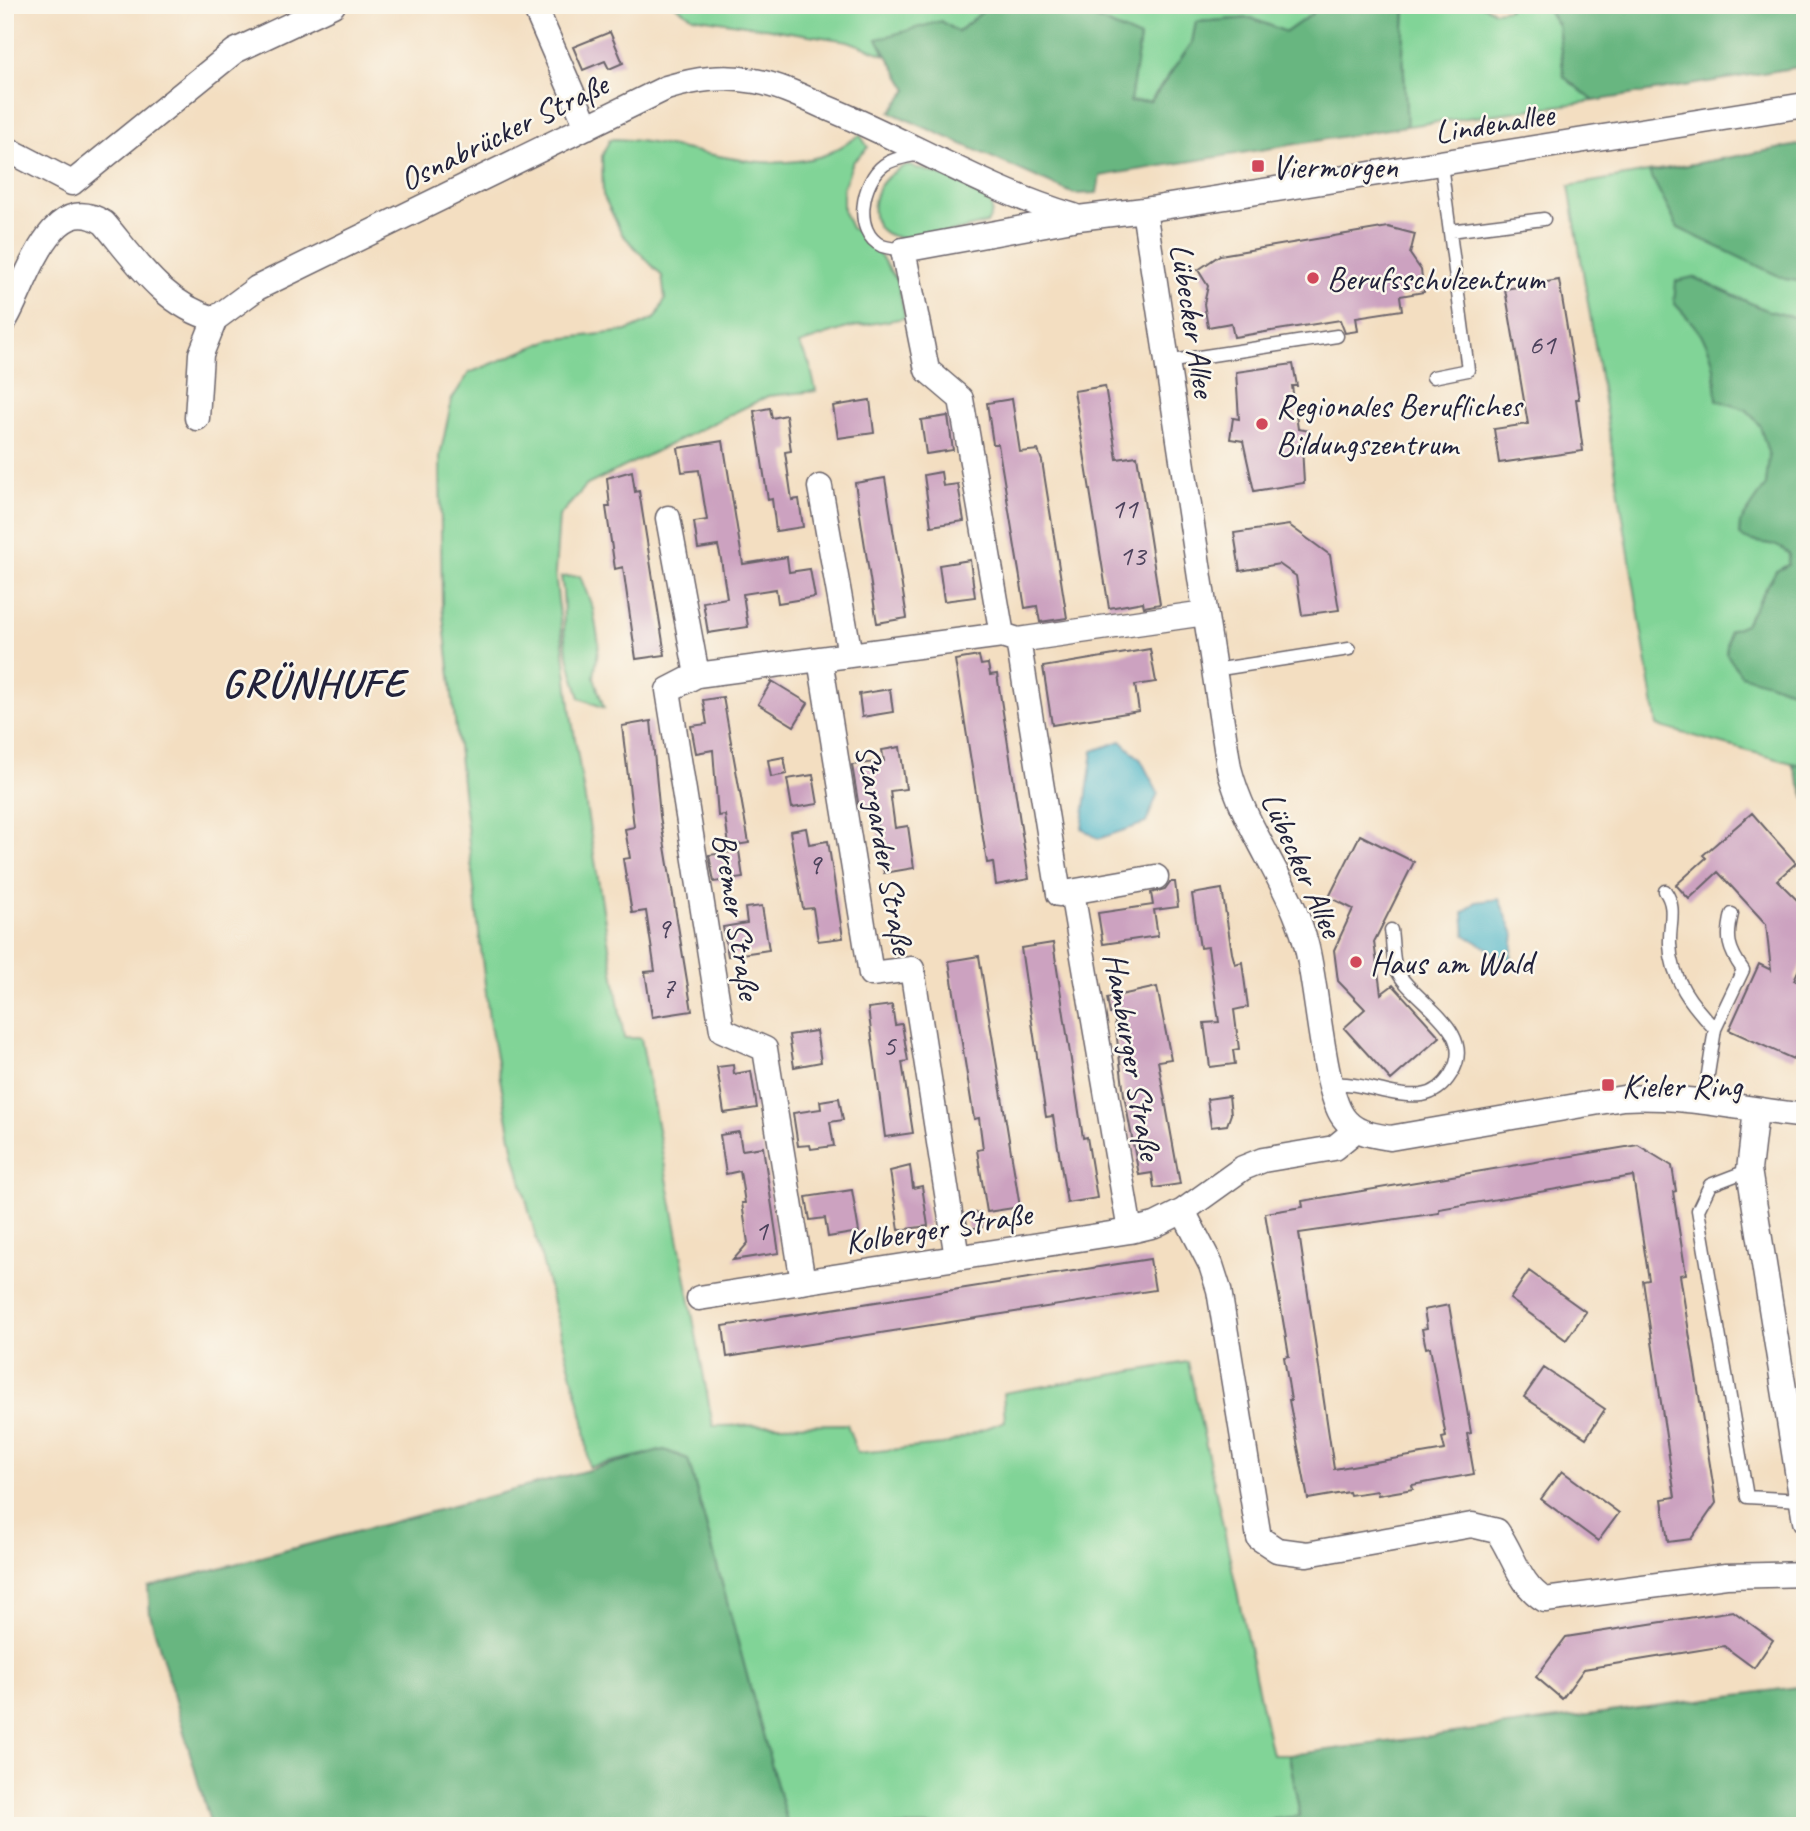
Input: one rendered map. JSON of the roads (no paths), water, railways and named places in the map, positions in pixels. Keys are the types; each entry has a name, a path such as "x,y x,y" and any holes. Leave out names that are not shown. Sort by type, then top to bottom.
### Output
{"street":[{"path":"72,183 235,51 333,5"},
{"path":"534,5 587,127"},
{"name":"Osnabrücker Straße","path":"215,319 257,288 666,88 694,80 725,77 756,81 785,90 928,153 1025,202 1078,218"},
{"name":"Lindenallee","path":"904,250 1078,218 1441,164 1805,105"},
{"path":"5,148 72,183"},
{"path":"72,183 75,214"},
{"name":"Lübecker Allee","path":"1144,210 1205,613 1236,796 1293,907 1305,943 1332,1084 1343,1116 1356,1130"},
{"path":"5,320 54,225 75,214 93,216 104,223 162,291 187,309 215,319 201,354 197,376 197,418"},
{"path":"904,250 927,370 961,400 1059,894 1156,877"},
{"path":"820,487 850,655"},
{"path":"668,518 697,675"},
{"name":"Bremer Straße","path":"803,1282 765,1049 723,1030 668,690 697,675 1205,613"},
{"name":"Stargarder Straße","path":"820,659 871,974 912,968 957,1258"},
{"name":"Hamburger Straße","path":"1072,892 1130,1231"},
{"path":"1805,1116 1704,1100 1623,1098 1390,1138 1356,1130 1334,1148 1263,1160 1243,1168 1183,1211 1211,1265 1219,1290 1259,1538 1277,1550 1307,1554 1472,1525 1497,1531 1512,1552 1524,1583 1531,1592 1545,1600 1726,1576 1805,1574"},
{"path":"1756,1110 1749,1170 1803,1511"},
{"name":"Kolberger Straße","path":"699,1298 1130,1231 1155,1225 1183,1211"}],"lane":[{"path":"904,250 880,245 867,230 863,204 869,184 884,166 928,153"},
{"path":"1433,377 1468,370 1441,164"},
{"path":"1450,231 1544,219"},
{"path":"1166,362 1337,335"},
{"path":"1214,670 1349,649"},
{"path":"1665,891 1673,903 1670,945 1676,974 1691,1005 1715,1029"},
{"path":"1704,1100 1715,1029 1743,970 1731,953 1726,937 1732,914"},
{"path":"1332,1084 1346,1083 1394,1095 1425,1095 1444,1085 1455,1068 1457,1050 1452,1031 1396,969 1391,930"},
{"path":"1749,1170 1710,1185 1698,1210 1747,1497 1803,1511"}],"water":[{"path":"1121,741 1141,760 1158,793 1146,823 1098,839 1082,828 1093,751"},
{"path":"1499,899 1514,934 1511,962 1465,935 1463,913 1476,902"}],"place":[{"name":"Viermorgen","path":"1258,166"},
{"name":"Berufsschulzentrum","path":"1313,278"},
{"name":"Regionales Berufliches Bildungszentrum","path":"1262,424"},
{"name":"Haus am Wald","path":"1356,962"},
{"name":"Kieler Ring","path":"1608,1085"}],"district":[{"name":"GRÜNHUFE","path":"314,682"}]}
